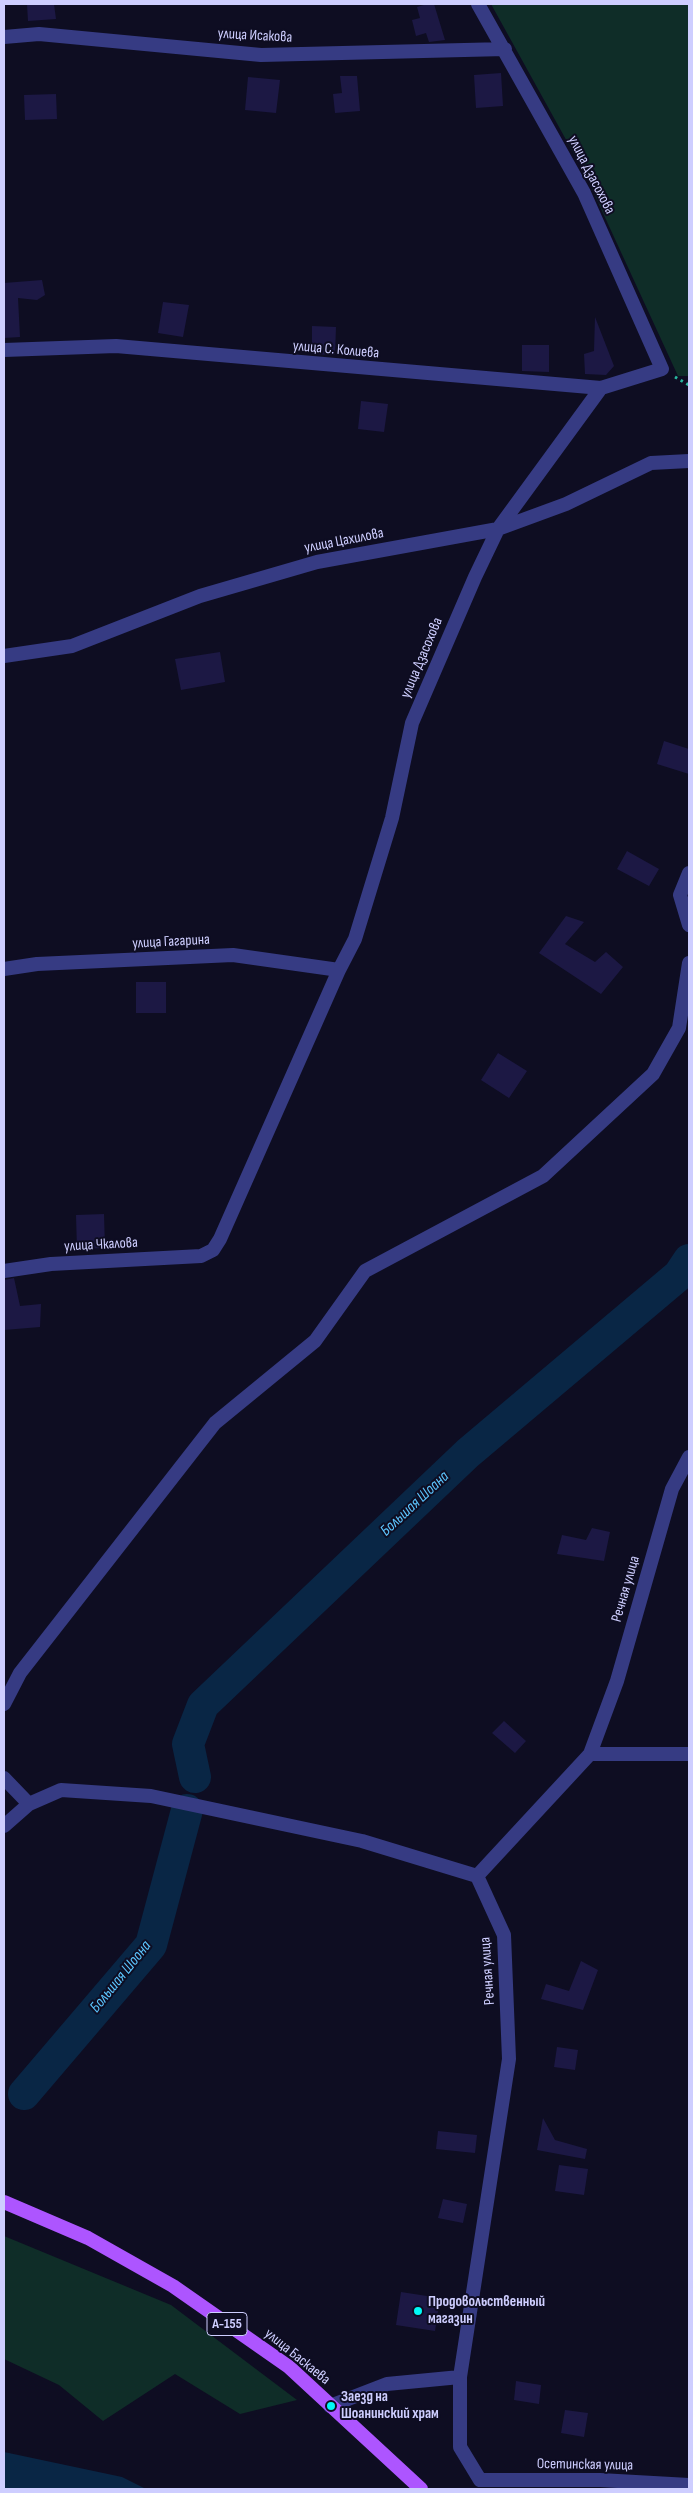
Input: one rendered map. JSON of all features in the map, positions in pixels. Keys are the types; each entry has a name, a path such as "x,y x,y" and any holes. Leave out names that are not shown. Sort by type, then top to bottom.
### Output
{"main road":[{"name":"улица Баскаева","path":"4,2202 88,2238 173,2286 289,2367 421,2489"}],"street":[{"name":"улица Дзасохова","path":"478,4 505,49 584,193 662,369"},
{"name":"улица Исакова","path":"4,37 39,34 261,55 505,49"},
{"name":"улица С. Колиева","path":"4,350 116,346 600,388 662,369"},
{"name":"улица Дзасохова","path":"201,1256 212,1250 220,1239 339,970 355,939 392,818 412,723 475,577 498,529 600,388"},
{"name":"улица Цахилова","path":"4,656 72,646 200,596 317,562 498,529 566,504 651,463 689,461"},
{"path":"689,873 680,895 689,925"},
{"name":"улица Гагарина","path":"4,969 37,964 233,955 339,970"},
{"path":"4,1704 20,1673 215,1423 316,1341 364,1271 543,1176 653,1074 679,1028 689,963"},
{"name":"улица Чкалова","path":"4,1271 51,1264 201,1256"},
{"name":"Речная улица","path":"480,2480 460,2447 460,2377 509,2058 504,1935 477,1876 590,1754 617,1681 672,1489 689,1457"},
{"path":"590,1754 689,1754"},
{"path":"4,1778 29,1804"},
{"path":"4,1826 29,1804 60,1790 151,1796 362,1840 477,1876"},
{"path":"330,2406 387,2384 460,2377"},
{"name":"Осетинская улица","path":"480,2480 600,2480 689,2485"}],"green space":[{"path":"491,4 689,4 689,376 678,376 585,174"},
{"path":"4,2236 171,2305 297,2400 240,2414 175,2374 103,2421 59,2385 4,2359"}],"water":[{"path":"4,2452 122,2477 146,2489 4,2489"}],"building":[{"path":"27,4 54,4 56,19 28,21"},
{"path":"434,4 445,40 429,42 426,33 416,36 412,20 420,18 417,7"},
{"path":"501,73 503,106 476,108 474,75"},
{"path":"340,76 357,76 360,111 335,113 333,94 342,93"},
{"path":"248,77 280,80 276,113 245,110"},
{"path":"56,94 57,119 25,120 24,95"},
{"path":"42,280 45,295 37,300 18,298 20,337 4,338 4,283"},
{"path":"163,302 189,305 183,337 158,333"},
{"path":"595,317 614,366 606,375 585,374 584,354 594,351"},
{"path":"312,326 336,327 335,355 312,354"},
{"path":"522,345 549,345 549,372 522,371"},
{"path":"361,401 388,404 384,432 358,429"},
{"path":"220,652 225,682 181,690 175,659"},
{"path":"664,741 689,749 689,774 657,764"},
{"path":"627,851 659,869 649,886 617,869"},
{"path":"566,916 584,922 565,944 595,962 606,952 623,967 601,994 539,953"},
{"path":"136,982 166,982 166,1013 136,1013"},
{"path":"498,1053 527,1071 509,1098 481,1080"},
{"path":"104,1214 105,1248 77,1249 76,1215"},
{"path":"14,1278 20,1306 41,1304 40,1327 4,1330 4,1280"},
{"path":"592,1528 610,1532 604,1561 557,1554 562,1535 586,1540"},
{"path":"504,1721 526,1741 515,1753 492,1733"},
{"path":"581,1961 598,1970 583,2010 541,1999 546,1984 569,1991"},
{"path":"557,2047 578,2050 575,2070 554,2067"},
{"path":"543,2118 555,2140 587,2149 585,2159 537,2150"},
{"path":"438,2131 477,2135 475,2153 436,2149"},
{"path":"559,2165 588,2169 584,2195 555,2191"},
{"path":"443,2199 467,2204 463,2223 438,2218"},
{"name":"Продовольственный магазин","path":"401,2292 440,2298 435,2331 396,2325"},
{"path":"516,2381 541,2385 539,2404 514,2400"},
{"path":"565,2410 588,2413 584,2437 561,2433"}],"waterway":[{"name":"Большая Шоана","path":"195,1777 188,1744 203,1705 468,1453 679,1275 689,1260"},
{"name":"Большая Шоона","path":"24,2094 151,1945 187,1810"}],"place":[{"name":"Продовольственный магазин","path":"418,2311"},
{"name":"Заезд на Шоанинский храм","path":"331,2406"}]}
